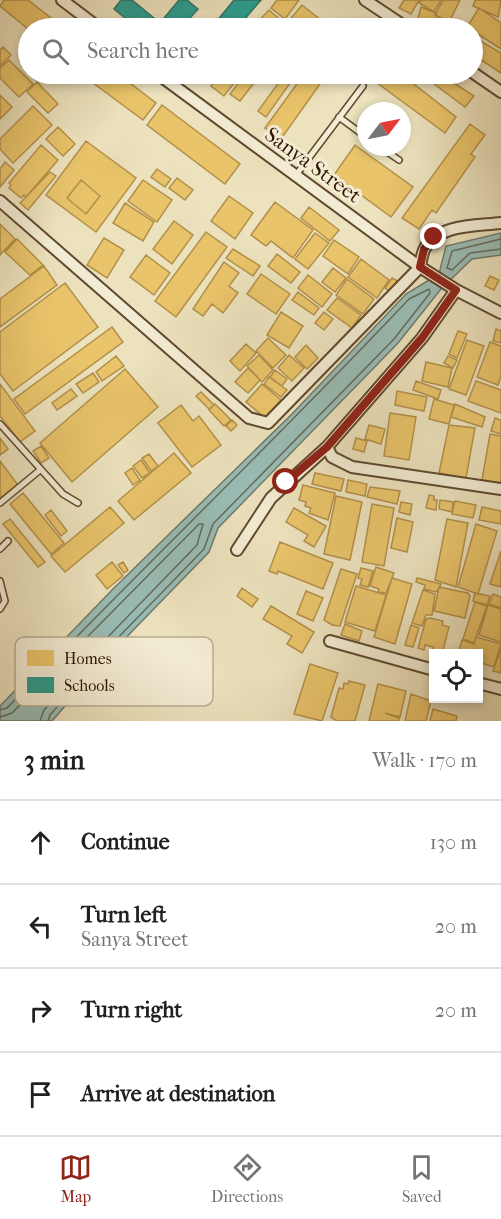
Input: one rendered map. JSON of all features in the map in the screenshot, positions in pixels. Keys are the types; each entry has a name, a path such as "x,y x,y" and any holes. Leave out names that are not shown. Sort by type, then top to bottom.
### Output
{"street":[{"path":"62,0 86,18"},
{"path":"365,0 392,18"},
{"path":"483,80 501,92"},
{"name":"Sanya Street","path":"171,84 420,267 432,272 451,287 501,313"},
{"path":"0,201 249,418 268,423 420,267 424,249 434,237 450,230 501,223"},
{"path":"237,550 271,498 327,447 422,338 451,287"},
{"path":"327,447 332,457 352,467 501,489"},
{"path":"330,641 429,669"},
{"path":"483,684 501,689"}],"lane":[{"path":"295,177 363,86"},
{"path":"339,117 357,130"},
{"path":"393,156 399,160"},
{"path":"0,424 63,494 78,503"},
{"path":"0,503 40,470"},
{"path":"0,549 8,541"},
{"path":"0,581 5,601 0,609"}],"water":[{"path":"501,233 501,255 472,259 441,289 398,343 218,528 209,552 127,637 67,637 292,414 406,294 439,274 446,246"},
{"path":"15,690 15,706 65,706 52,721 0,721 0,706"}],"building: Homes":[{"path":"4,0 28,0 51,18 18,18 18,21 0,6"},
{"path":"277,0 299,0 286,18 271,8"},
{"path":"404,0 419,0 411,14 399,8"},
{"path":"421,0 441,0 434,12 419,3"},
{"path":"443,0 460,0 451,18 441,18 435,15"},
{"path":"475,0 501,0 498,17 473,6"},
{"path":"302,5 318,18 291,18"},
{"path":"421,7 436,13 437,17 437,18 418,18"},
{"path":"479,8 501,23 501,49 483,37 483,18 473,18"},
{"path":"269,10 278,18 261,18"},
{"path":"483,42 501,53 501,73 483,61"},
{"path":"3,47 11,55 0,66 0,50"},
{"path":"9,60 18,69 18,84 33,84 19,97 0,78 0,68"},
{"path":"35,84 39,84 58,104 48,113 27,92"},
{"path":"94,84 131,84 156,103 143,120"},
{"path":"212,84 233,84 224,96 211,86"},
{"path":"238,84 253,84 240,101 230,94"},
{"path":"278,84 289,84 266,117 258,111"},
{"path":"297,84 320,84 281,139 265,128"},
{"path":"379,84 414,84 456,117 445,133 411,108 411,102 403,102"},
{"path":"434,84 455,84 474,96 465,107"},
{"path":"0,95 12,107 0,119"},
{"path":"162,105 240,164 225,184 147,125"},
{"path":"33,106 52,125 13,163 0,149 0,139"},
{"path":"470,124 485,135 471,154 475,157 436,213 432,210 419,229 402,218"},
{"path":"58,127 75,144 63,156 46,139"},
{"path":"281,140 303,155 299,160 277,146"},
{"path":"86,141 136,178 96,232 46,195","holes":["81,180 100,196 86,214 67,198"]},
{"path":"41,145 58,160 26,197 24,195 21,198 9,188 11,185 9,183"},
{"path":"355,145 357,156 370,156 413,187 391,217 334,175"},
{"path":"5,162 14,170 0,187 0,169"},
{"path":"157,169 171,179 165,187 151,177"},
{"path":"50,172 56,176 28,210 20,203"},
{"path":"177,178 193,190 185,200 169,188"},
{"path":"81,180 100,196 86,214 67,198"},
{"path":"143,180 172,200 157,222 128,201"},
{"path":"229,196 253,213 235,239 211,221"},
{"path":"275,202 313,230 293,258 271,241 266,246 251,235"},
{"path":"125,203 154,222 143,241 113,223"},
{"path":"309,207 339,230 330,241 301,218"},
{"path":"174,221 193,235 172,264 153,249"},
{"path":"0,224 15,239 0,255"},
{"path":"206,232 227,247 176,317 155,301"},
{"path":"315,233 329,243 308,269 295,259"},
{"path":"104,238 124,250 107,278 87,265"},
{"path":"17,239 43,265 30,275 5,252"},
{"path":"334,240 359,257 348,274 323,256"},
{"path":"233,249 260,266 253,276 226,258"},
{"path":"277,254 300,272 291,283 268,266"},
{"path":"146,255 170,273 154,295 130,277"},
{"path":"361,259 389,280 377,298 348,277"},
{"path":"224,262 239,273 229,286 238,293 223,313 212,304 203,316 193,309"},
{"path":"44,266 57,285 0,327 0,299"},
{"path":"333,268 346,278 335,292 322,282"},
{"path":"261,274 290,294 276,314 247,294"},
{"path":"308,275 332,294 322,307 298,288"},
{"path":"490,276 499,280 494,290 485,286"},
{"path":"392,278 399,282 392,293 385,288"},
{"path":"347,279 374,299 363,314 336,295"},
{"path":"65,283 98,327 13,391 0,374 0,332"},
{"path":"298,292 319,308 314,315 292,300"},
{"path":"337,298 361,315 352,328 327,310"},
{"path":"281,312 303,326 289,348 267,335"},
{"path":"324,312 333,319 324,330 315,323"},
{"path":"112,327 123,342 25,414 14,399"},
{"path":"496,329 501,331 501,343 493,341"},
{"path":"458,331 467,334 457,358 449,354"},
{"path":"268,338 286,355 273,368 256,351"},
{"path":"467,340 484,346 466,395 449,389"},
{"path":"490,342 501,346 501,376 498,385 477,377"},
{"path":"246,344 256,353 240,371 230,361"},
{"path":"306,345 318,358 307,369 295,357"},
{"path":"259,355 273,370 262,382 247,366"},
{"path":"289,355 304,368 292,381 278,368"},
{"path":"116,356 124,366 102,381 96,372"},
{"path":"448,356 457,360 453,368 444,363"},
{"path":"426,362 452,368 448,387 422,381"},
{"path":"248,368 260,380 248,393 235,382"},
{"path":"125,369 158,407 72,482 40,443"},
{"path":"275,370 287,379 282,386 270,377"},
{"path":"93,373 99,382 83,393 76,384"},
{"path":"269,377 287,390 281,397 264,384"},
{"path":"416,381 441,390 438,399 413,390"},
{"path":"476,381 501,390 501,413 468,401"},
{"path":"0,384 35,431 20,442 0,416"},
{"path":"262,384 281,400 265,418 246,402"},
{"path":"71,389 77,396 57,410 52,403"},
{"path":"397,391 427,397 424,411 395,405"},
{"path":"201,392 214,405 209,409 196,396"},
{"path":"434,399 454,405 449,424 429,419"},
{"path":"215,404 231,420 224,426 209,410"},
{"path":"455,404 485,417 482,427 451,417"},
{"path":"181,405 193,421 199,416 221,445 192,467 158,423"},
{"path":"390,413 416,417 409,460 384,456"},
{"path":"495,418 501,420 501,434 491,431"},
{"path":"232,420 237,425 231,431 226,426"},
{"path":"369,425 385,429 381,444 365,439"},
{"path":"449,425 475,428 466,478 439,473"},
{"path":"490,434 501,436 501,483 482,480"},
{"path":"0,438 8,449 0,455"},
{"path":"356,438 367,441 364,452 353,449"},
{"path":"41,446 49,458 41,463 33,451"},
{"path":"174,453 191,473 134,520 118,501"},
{"path":"149,454 158,466 151,471 142,458"},
{"path":"141,460 150,473 142,478 133,466"},
{"path":"0,461 18,485 1,498 0,497"},
{"path":"132,468 140,480 133,485 125,473"},
{"path":"315,473 344,479 341,491 312,484"},
{"path":"348,480 367,484 365,496 346,492"},
{"path":"303,485 335,493 328,520 309,513 311,508 305,506 306,502 299,500"},
{"path":"370,487 400,491 397,504 367,497"},
{"path":"23,493 64,543 51,554 10,504"},
{"path":"429,495 434,496 434,500 437,500 436,510 426,508"},
{"path":"336,496 362,502 350,560 324,554"},
{"path":"440,500 453,502 452,512 439,509"},
{"path":"455,501 476,505 473,518 452,514"},
{"path":"401,502 412,504 410,515 399,512"},
{"path":"372,504 394,508 384,566 362,562"},
{"path":"110,507 124,523 65,572 51,556"},
{"path":"482,507 501,511 501,524 479,520"},
{"path":"294,508 326,526 314,547 304,541 308,535 286,522"},
{"path":"51,510 67,531 61,536 45,515"},
{"path":"397,518 413,522 407,552 391,548"},
{"path":"10,519 45,562 38,567 3,524"},
{"path":"447,519 468,523 456,587 435,580"},
{"path":"476,524 497,531 478,594 458,587"},
{"path":"280,542 333,563 323,589 278,571 277,574 269,571"},
{"path":"501,551 501,587 490,584"},
{"path":"112,562 123,576 107,589 96,575"},
{"path":"123,562 128,570 124,573 118,565"},
{"path":"376,567 394,573 386,593 378,592 379,589 370,586"},
{"path":"361,568 373,571 368,587 360,585 362,579 358,578"},
{"path":"341,569 357,574 340,626 332,625 324,620"},
{"path":"392,578 412,584 395,644 374,637"},
{"path":"417,578 441,584 436,592 424,589 425,585 416,582"},
{"path":"356,586 386,595 375,631 345,622"},
{"path":"439,587 468,593 470,596 465,618 434,611"},
{"path":"242,588 258,599 252,607 237,596"},
{"path":"423,590 435,594 432,615 426,615 422,626 412,623"},
{"path":"306,591 323,598 313,621 297,614"},
{"path":"475,593 490,596 487,605 473,601"},
{"path":"493,594 501,597 501,608 489,604"},
{"path":"475,602 487,606 474,643 463,639"},
{"path":"488,605 501,609 501,642 479,635"},
{"path":"271,606 314,632 302,653 287,644 292,636 263,619"},
{"path":"426,619 443,621 442,625 449,627 443,649 433,649 433,647 425,645 424,650 418,648"},
{"path":"345,624 362,631 359,641 341,635"},
{"path":"411,625 419,628 413,647 405,645"},
{"path":"476,637 501,644 494,667 483,664 483,649 459,649 462,640 474,644"},
{"path":"501,648 501,673 493,671"},
{"path":"310,664 338,673 322,721 294,714"},
{"path":"349,681 365,685 355,721 337,721 331,717 339,688 343,689 344,683 348,684"},
{"path":"378,684 406,691 400,717 385,713 399,718 399,721 369,721"},
{"path":"411,694 429,700 430,703 426,721 405,721"},
{"path":"433,709 457,716 456,721 430,721"}],"building: Schools":[{"path":"121,0 132,0 154,18 125,18 114,9"},
{"path":"179,0 187,0 198,9 190,18 164,18"},
{"path":"234,0 261,0 246,18 219,18"}],"route":[{"path":"286,482 327,447 422,338 456,290 432,272 420,267 424,249 434,237"}]}
